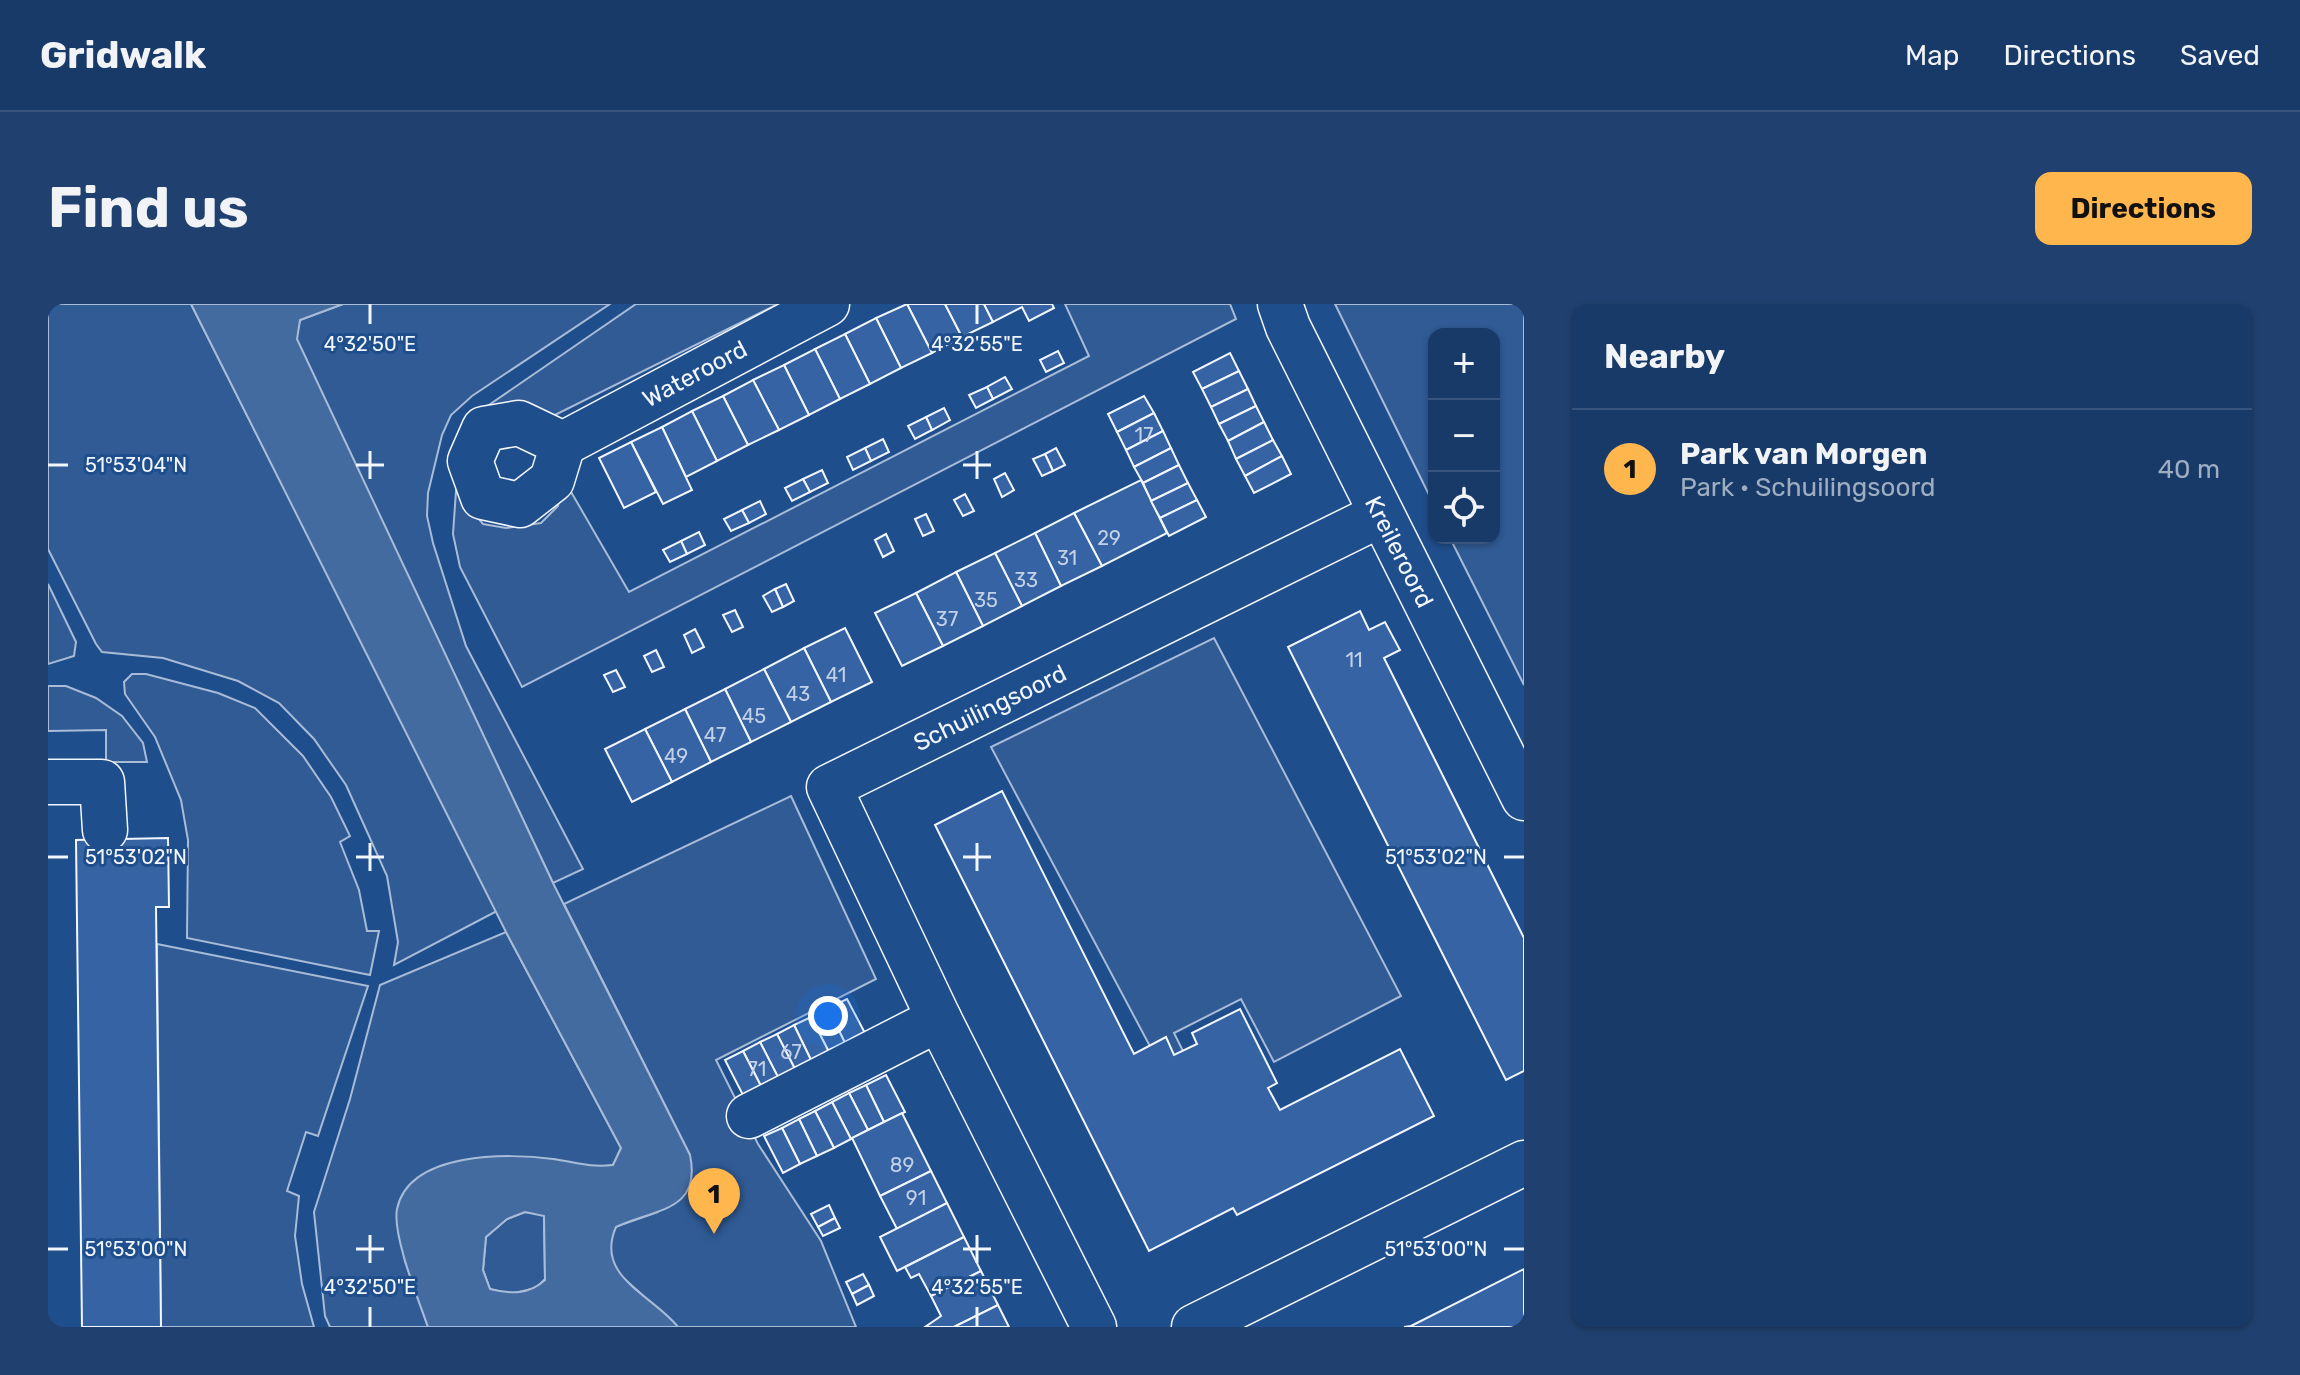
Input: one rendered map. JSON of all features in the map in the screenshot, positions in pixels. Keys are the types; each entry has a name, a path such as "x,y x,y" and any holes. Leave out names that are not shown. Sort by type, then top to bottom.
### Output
{"street":[{"name":"Wateroord","path":"563,444 827,304"},
{"name":"Kreileroord","path":"1280,304 1288,327 1380,515 1524,798"},
{"name":"Schuilingsoord","path":"1094,1327 939,1019 829,787 1380,515"},
{"path":"48,782 102,782 105,830"},
{"path":"749,1116 939,1019"},
{"path":"1194,1327 1524,1163"}],"shaded area":[{"path":"48,304 191,304 497,911 394,965 398,942 387,876 346,785 314,739 279,703 238,681 163,658 102,652 96,644 48,549"},
{"path":"191,304 343,304 300,320 297,339 553,883 690,1155 692,1174 689,1188 682,1198 672,1206 616,1227 611,1244 619,1272 678,1327 428,1327 407,1268 397,1220 397,1209 405,1190 420,1176 440,1166 487,1157 534,1157 613,1165 621,1148 506,932","holes":["525,1212 544,1216 545,1280 519,1292 490,1289 483,1270 486,1237 507,1219"]},
{"path":"343,304 610,304 472,396 451,415 442,435 428,493 427,516 433,543 466,646 583,869 553,883 296,339 300,320"},
{"path":"636,304 778,304 551,417 483,409"},
{"path":"1065,304 1230,304 1236,319 522,687 460,567 453,534 456,491 483,524 506,528 541,523 558,506 563,478 629,592 1089,356"},
{"path":"1335,304 1524,304 1524,685 1453,544 1500,544 1500,328 1428,328 1428,493"},
{"path":"48,584 76,642 74,656 48,664"},
{"path":"1214,638 1401,996 1274,1062 1241,999 1174,1033 1185,1055 1161,1067 991,747"},
{"path":"132,674 146,674 218,693 255,708 303,756 331,797 350,836 340,842 359,890 367,931 379,931 370,975 187,938 188,840 181,800 155,737 125,694 124,682"},
{"path":"48,686 66,686 96,698 122,716 143,743 147,762 106,762 106,730 48,731"},
{"path":"791,796 876,979 716,1060 758,1144 821,1241 856,1327 678,1327 619,1274 611,1258 609,1243 615,1227 658,1212 690,1155 564,904"},
{"path":"506,932 621,1148 613,1165 591,1168 553,1159 411,1184 397,1210 405,1261 428,1327 330,1327 325,1316 314,1212 350,1099 380,985"},
{"path":"157,944 368,986 318,1136 306,1132 287,1191 299,1196 295,1236 302,1284 314,1327 161,1327"},
{"path":"525,1212 544,1215 545,1279 536,1288 510,1294 490,1289 483,1270 486,1237 507,1219"}],"building":[{"path":"907,304 945,304 962,337 932,353"},
{"path":"907,304 932,353 901,368 876,318"},
{"path":"945,304 984,304 993,322 962,337"},
{"path":"984,304 1052,304 1054,308 1029,321 1022,307 993,322"},
{"path":"876,318 901,368 870,384 845,334"},
{"path":"845,334 870,384 840,399 815,349"},
{"path":"815,349 840,399 809,415 784,365"},
{"path":"1058,351 1064,363 1046,372 1040,360"},
{"path":"1230,353 1239,371 1202,389 1193,372"},
{"path":"784,365 809,415 779,430 753,380"},
{"path":"1239,371 1248,389 1211,407 1202,389"},
{"path":"1005,377 1012,389 993,399 987,387"},
{"path":"753,380 779,430 748,445 723,396"},
{"path":"987,387 993,399 976,408 969,395"},
{"path":"1248,389 1256,406 1219,424 1211,407"},
{"path":"723,396 748,445 717,461 692,411"},
{"path":"1144,396 1154,413 1117,432 1108,414"},
{"path":"1256,406 1264,422 1228,441 1219,424"},
{"path":"944,408 950,420 932,430 926,417"},
{"path":"692,411 717,461 686,477 662,427"},
{"path":"1154,413 1163,431 1126,450 1117,432"},
{"path":"926,417 932,430 915,439 908,426"},
{"path":"1264,422 1273,440 1236,459 1228,441"},
{"path":"662,427 692,490 663,504 631,442"},
{"path":"1163,431 1171,448 1134,467 1126,450"},
{"path":"883,439 889,452 871,461 865,448"},
{"path":"1273,440 1282,456 1245,476 1236,459"},
{"path":"631,442 656,492 624,508 599,458"},
{"path":"865,448 871,461 853,470 847,457"},
{"path":"1056,448 1065,465 1053,471 1045,454"},
{"path":"1171,448 1179,465 1143,483 1134,467"},
{"path":"1045,454 1053,471 1042,476 1033,459"},
{"path":"1282,456 1291,474 1254,493 1245,476"},
{"path":"1179,465 1188,483 1151,501 1143,483"},
{"path":"822,470 828,483 810,492 803,479"},
{"path":"1005,473 1014,490 1002,497 994,479"},
{"path":"803,479 810,492 792,501 785,488"},
{"path":"1141,480 1167,533 1102,566 1074,513"},
{"path":"1188,483 1197,500 1160,518 1151,501"},
{"path":"965,494 974,511 963,516 954,500"},
{"path":"1197,500 1206,517 1169,536 1160,518"},
{"path":"760,501 766,514 749,523 742,510"},
{"path":"742,510 749,523 731,531 724,519"},
{"path":"1074,513 1102,566 1061,586 1035,533"},
{"path":"926,514 934,531 923,536 915,519"},
{"path":"699,532 705,545 687,554 681,541"},
{"path":"1035,533 1061,586 1022,606 995,553"},
{"path":"886,534 894,551 883,557 875,540"},
{"path":"681,541 687,554 670,562 663,550"},
{"path":"995,553 1022,606 983,626 956,572"},
{"path":"956,572 983,626 943,646 916,593"},
{"path":"786,584 794,601 783,607 775,589"},
{"path":"775,589 783,607 772,612 763,596"},
{"path":"916,593 943,646 902,666 875,613"},
{"path":"735,610 743,627 732,632 723,615"},
{"path":"1360,611 1369,630 1385,622 1400,650 1384,658 1524,938 1524,1071 1506,1080 1288,647"},
{"path":"845,628 872,682 831,702 804,648"},
{"path":"695,629 704,647 692,653 684,635"},
{"path":"804,648 831,702 791,722 764,669"},
{"path":"656,650 664,667 652,672 644,656"},
{"path":"764,669 791,722 751,742 725,689"},
{"path":"616,670 625,687 613,692 604,675"},
{"path":"725,689 751,742 711,762 685,709"},
{"path":"685,709 711,762 672,782 645,729"},
{"path":"645,729 672,782 632,802 605,749"},
{"path":"1002,791 1134,1054 1166,1037 1174,1055 1197,1044 1192,1033 1240,1009 1277,1083 1268,1088 1280,1110 1400,1049 1434,1116 1237,1215 1233,1208 1149,1251 935,825"},
{"path":"168,838 169,907 156,907 161,1327 82,1327 76,840"},
{"path":"847,999 866,1035 846,1045 828,1008"},
{"path":"828,1008 846,1045 830,1054 811,1017"},
{"path":"811,1017 830,1054 812,1062 794,1025"},
{"path":"794,1025 812,1062 796,1071 777,1034"},
{"path":"777,1034 796,1071 779,1079 760,1042"},
{"path":"760,1042 779,1079 762,1088 743,1051"},
{"path":"743,1051 762,1088 744,1097 725,1060"},
{"path":"886,1075 905,1112 884,1122 866,1085"},
{"path":"866,1085 884,1122 868,1130 849,1093"},
{"path":"849,1093 868,1130 851,1139 832,1102"},
{"path":"832,1102 851,1139 834,1148 815,1111"},
{"path":"815,1111 834,1148 817,1156 799,1119"},
{"path":"902,1113 931,1171 880,1196 852,1138"},
{"path":"799,1119 817,1156 800,1164 782,1128"},
{"path":"782,1128 800,1164 783,1173 764,1136"},
{"path":"931,1171 947,1203 897,1229 880,1196"},
{"path":"947,1203 964,1237 897,1271 880,1237"},
{"path":"829,1205 835,1218 818,1227 811,1214"},
{"path":"835,1218 840,1228 823,1236 818,1227"},
{"path":"964,1237 981,1271 931,1296 919,1274 911,1278 905,1267"},
{"path":"1524,1269 1524,1327 1404,1327 1411,1326"},
{"path":"981,1271 998,1305 954,1327 925,1327 941,1316 931,1296"},
{"path":"863,1274 869,1285 852,1294 846,1282"},
{"path":"869,1285 874,1296 857,1305 852,1294"},
{"path":"998,1305 1009,1327 954,1327"}],"place":[{"name":"Park van Morgen","path":"714,1234"}]}
